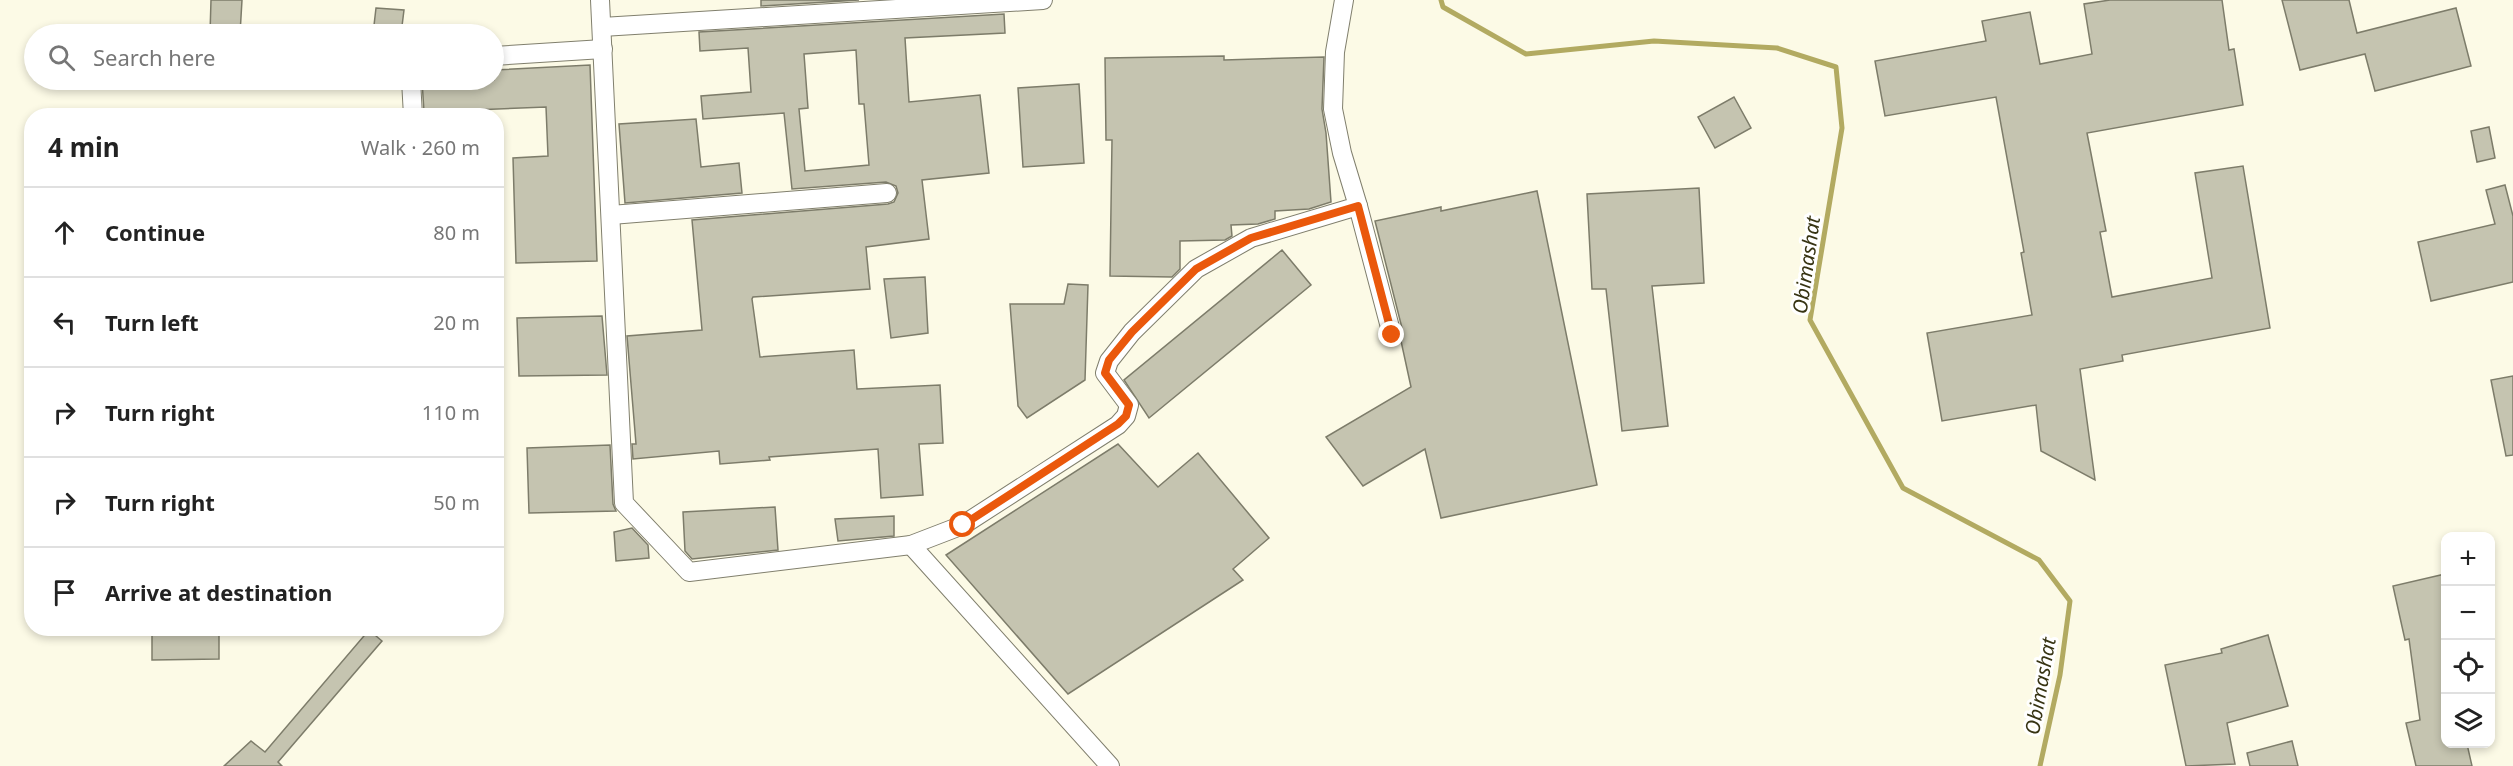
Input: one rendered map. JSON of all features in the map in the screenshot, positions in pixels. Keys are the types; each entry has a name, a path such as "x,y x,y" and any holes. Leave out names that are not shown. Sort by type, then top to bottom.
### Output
{"street":[{"path":"600,0 624,503 689,572 911,545 963,525 1118,424 1126,416 1129,405 1105,373 1109,360 1132,332 1196,269 1251,238 1358,206"},
{"path":"602,27 1043,0"},
{"path":"1344,0 1335,52 1333,109 1342,153 1392,335"},
{"path":"504,55 603,50"},
{"path":"412,90 413,108"},
{"path":"611,215 887,193"},
{"path":"911,545 1110,766"}],"building":[{"path":"211,0 242,0 241,24 210,24"},
{"path":"761,0 859,0 761,6"},
{"path":"2110,0 2222,0 2229,50 2234,49 2243,105 2087,133 2106,231 2100,232 2112,297 2212,278 2195,173 2243,166 2270,328 2122,355 2123,361 2080,369 2095,480 2041,451 2036,405 1942,421 1927,333 2032,315 2021,253 2024,252 1996,97 1885,116 1875,61 1986,41 1982,21 2030,12 2040,64 2092,54 2084,4"},
{"path":"2282,0 2349,0 2357,33 2456,8 2471,66 2375,91 2365,54 2300,70"},
{"path":"376,8 404,10 402,24 374,24"},
{"path":"1004,14 1005,33 905,38 909,102 980,95 989,173 922,180 929,239 866,247 870,289 753,297 752,299 760,357 854,350 857,389 940,385 943,443 919,444 923,495 881,498 878,449 769,457 770,460 720,464 719,451 633,459 632,444 636,444 627,336 702,330 692,220 888,204 894,202 898,193 896,186 886,182 792,189 784,113 703,119 701,96 751,92 748,48 700,51 699,32","holes":["856,50 859,104 864,104 869,165 805,171 799,109 808,108 804,54"]},
{"path":"1224,56 1224,60 1324,57 1322,109 1331,202 1309,209 1275,211 1275,219 1258,224 1231,225 1232,236 1225,240 1180,241 1180,269 1172,277 1110,276 1112,140 1106,140 1105,58"},
{"path":"590,65 597,261 516,263 513,158 548,156 546,107 424,108 423,90 504,90 504,69"},
{"path":"1079,84 1084,163 1023,167 1018,88"},
{"path":"1734,97 1751,128 1715,148 1698,117"},
{"path":"696,119 701,167 739,163 742,193 625,203 619,124"},
{"path":"2489,127 2495,158 2477,162 2471,131"},
{"path":"2505,185 2513,216 2513,282 2431,301 2418,242 2495,224 2486,190"},
{"path":"1699,188 1704,283 1652,286 1668,426 1622,431 1606,289 1592,289 1587,194"},
{"path":"1537,191 1597,485 1441,518 1425,449 1363,486 1326,437 1411,387 1401,341 1403,332 1375,221 1441,207 1441,211"},
{"path":"1282,250 1311,285 1149,418 1124,380"},
{"path":"925,277 928,333 891,338 884,279"},
{"path":"1068,284 1088,285 1085,380 1027,418 1018,406 1010,304 1064,304"},
{"path":"602,316 607,375 519,376 517,318"},
{"path":"2513,376 2513,455 2506,456 2491,380"},
{"path":"1118,444 1158,487 1198,453 1269,538 1233,569 1243,580 1068,694 946,555"},
{"path":"610,445 613,504 616,511 529,513 527,448"},
{"path":"775,507 778,550 692,559 685,551 683,512"},
{"path":"894,516 894,536 838,541 835,519"},
{"path":"632,528 648,545 649,558 616,561 614,532"},
{"path":"2441,575 2441,748 2468,748 2472,766 2416,766 2406,723 2420,720 2409,639 2405,640 2393,586"},
{"path":"2268,635 2288,706 2227,723 2235,764 2186,766 2165,665 2222,653 2221,649"},
{"path":"152,636 219,636 219,659 152,660"},
{"path":"364,636 376,636 382,641 278,762 282,766 224,766 251,741 265,752"},
{"path":"2292,741 2298,766 2250,766 2247,753"}],"waterway":[{"name":"Obimashat","path":"1441,0 1443,7 1526,54 1654,41 1777,48 1836,67 1842,128 1810,320 1903,488 2039,560 2070,601 2060,675 2040,766"}],"route":[{"path":"963,525 1118,424 1126,416 1129,405 1105,373 1109,360 1132,332 1196,269 1251,238 1358,206 1392,335"}]}
